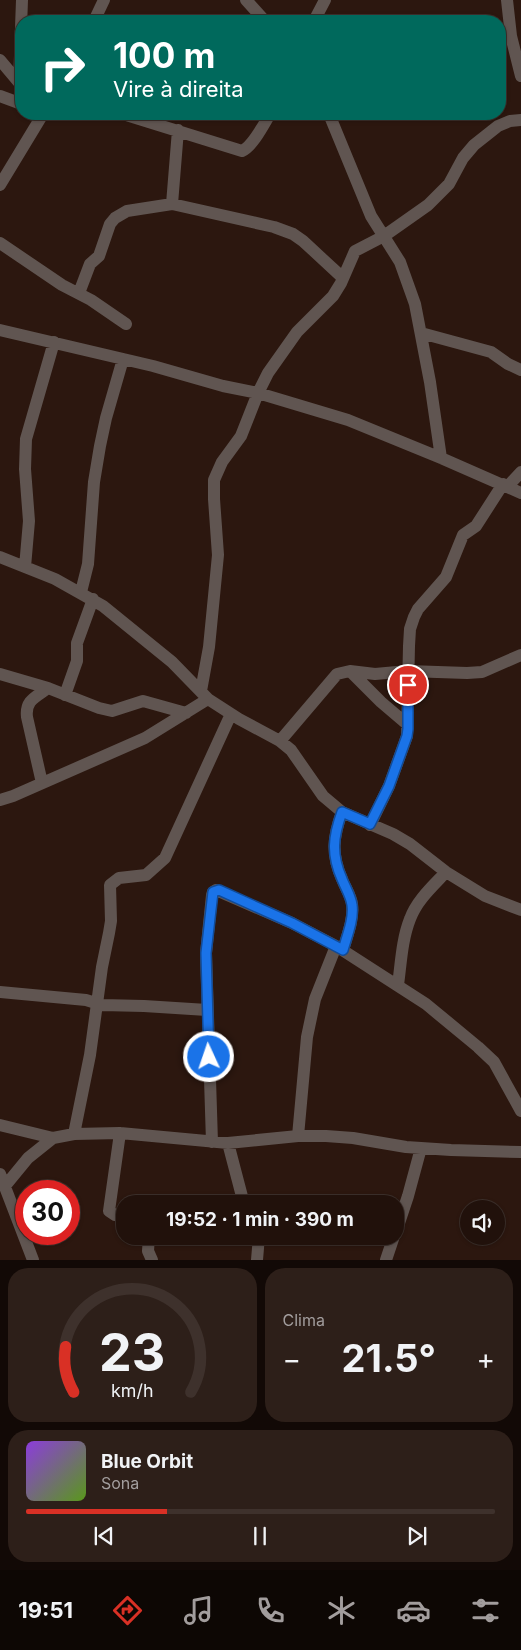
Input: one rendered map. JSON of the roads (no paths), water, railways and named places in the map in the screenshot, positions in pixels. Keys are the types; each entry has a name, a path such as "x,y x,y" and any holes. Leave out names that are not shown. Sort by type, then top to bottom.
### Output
{"street":[{"path":"22,0 22,15"},
{"path":"97,15 104,0"},
{"path":"246,0 260,15"},
{"path":"317,15 325,0"},
{"path":"507,0 511,36 521,76"},
{"path":"0,60 15,78"},
{"path":"0,96 15,102"},
{"path":"0,185 39,120"},
{"path":"144,120 242,151 246,149 266,120"},
{"path":"331,120 371,216 400,262 415,304 430,382 441,458"},
{"path":"0,800 114,753 145,738 186,713 204,695 218,555 214,480 222,462 241,436 268,373 297,332 333,296 355,251 384,236 439,196 449,184 463,158 474,145 498,126 510,121 521,120"},
{"path":"172,204 178,130"},
{"path":"78,292 90,264 100,256 110,224 115,218 127,211 172,204 265,224 293,234 342,278"},
{"path":"0,243 126,324"},
{"path":"0,330 123,359 223,386 258,393 348,420 521,493"},
{"path":"421,333 491,352 508,364 521,370"},
{"path":"25,567 29,521 25,469 26,439 54,342"},
{"path":"81,592 88,564 94,482 100,446 123,359"},
{"path":"370,824 389,786 407,736 410,629 418,609 442,583 463,535 476,526 505,485 521,472"},
{"path":"0,557 55,579 93,598 161,652 204,695 231,714 280,740 291,750 323,796 342,812 410,844 446,872 485,896 521,910"},
{"path":"65,695 77,661 77,643 93,598"},
{"path":"280,740 337,674 350,672 375,674 408,671 482,672 521,655"},
{"path":"350,672 381,702 408,724"},
{"path":"0,674 48,688 99,708 112,711 143,701 186,713"},
{"path":"42,783 26,707 28,702 48,688"},
{"path":"74,1134 90,1055 111,921 110,885 119,878 146,876 165,858 231,714"},
{"path":"298,1136 307,1037 315,999 340,948 351,916 352,904 339,872 334,845 342,812"},
{"path":"398,985 410,918 429,889 446,872"},
{"path":"212,1142 206,953 213,892 219,890 292,923 340,948 426,1004 494,1062 521,1111"},
{"path":"0,992 86,1000 97,1003 207,1010"},
{"path":"0,1125 53,1138 74,1134 120,1133 228,1143 298,1136 353,1138 421,1148 521,1152"},
{"path":"116,1214 112,1213 109,1206 120,1133"},
{"path":"33,1260 2,1180 53,1138"},
{"path":"228,1143 242,1195"},
{"path":"404,1208 421,1148"},
{"path":"148,1245 148,1251 152,1260"},
{"path":"257,1260 258,1245"},
{"path":"386,1260 392,1245"}]}
